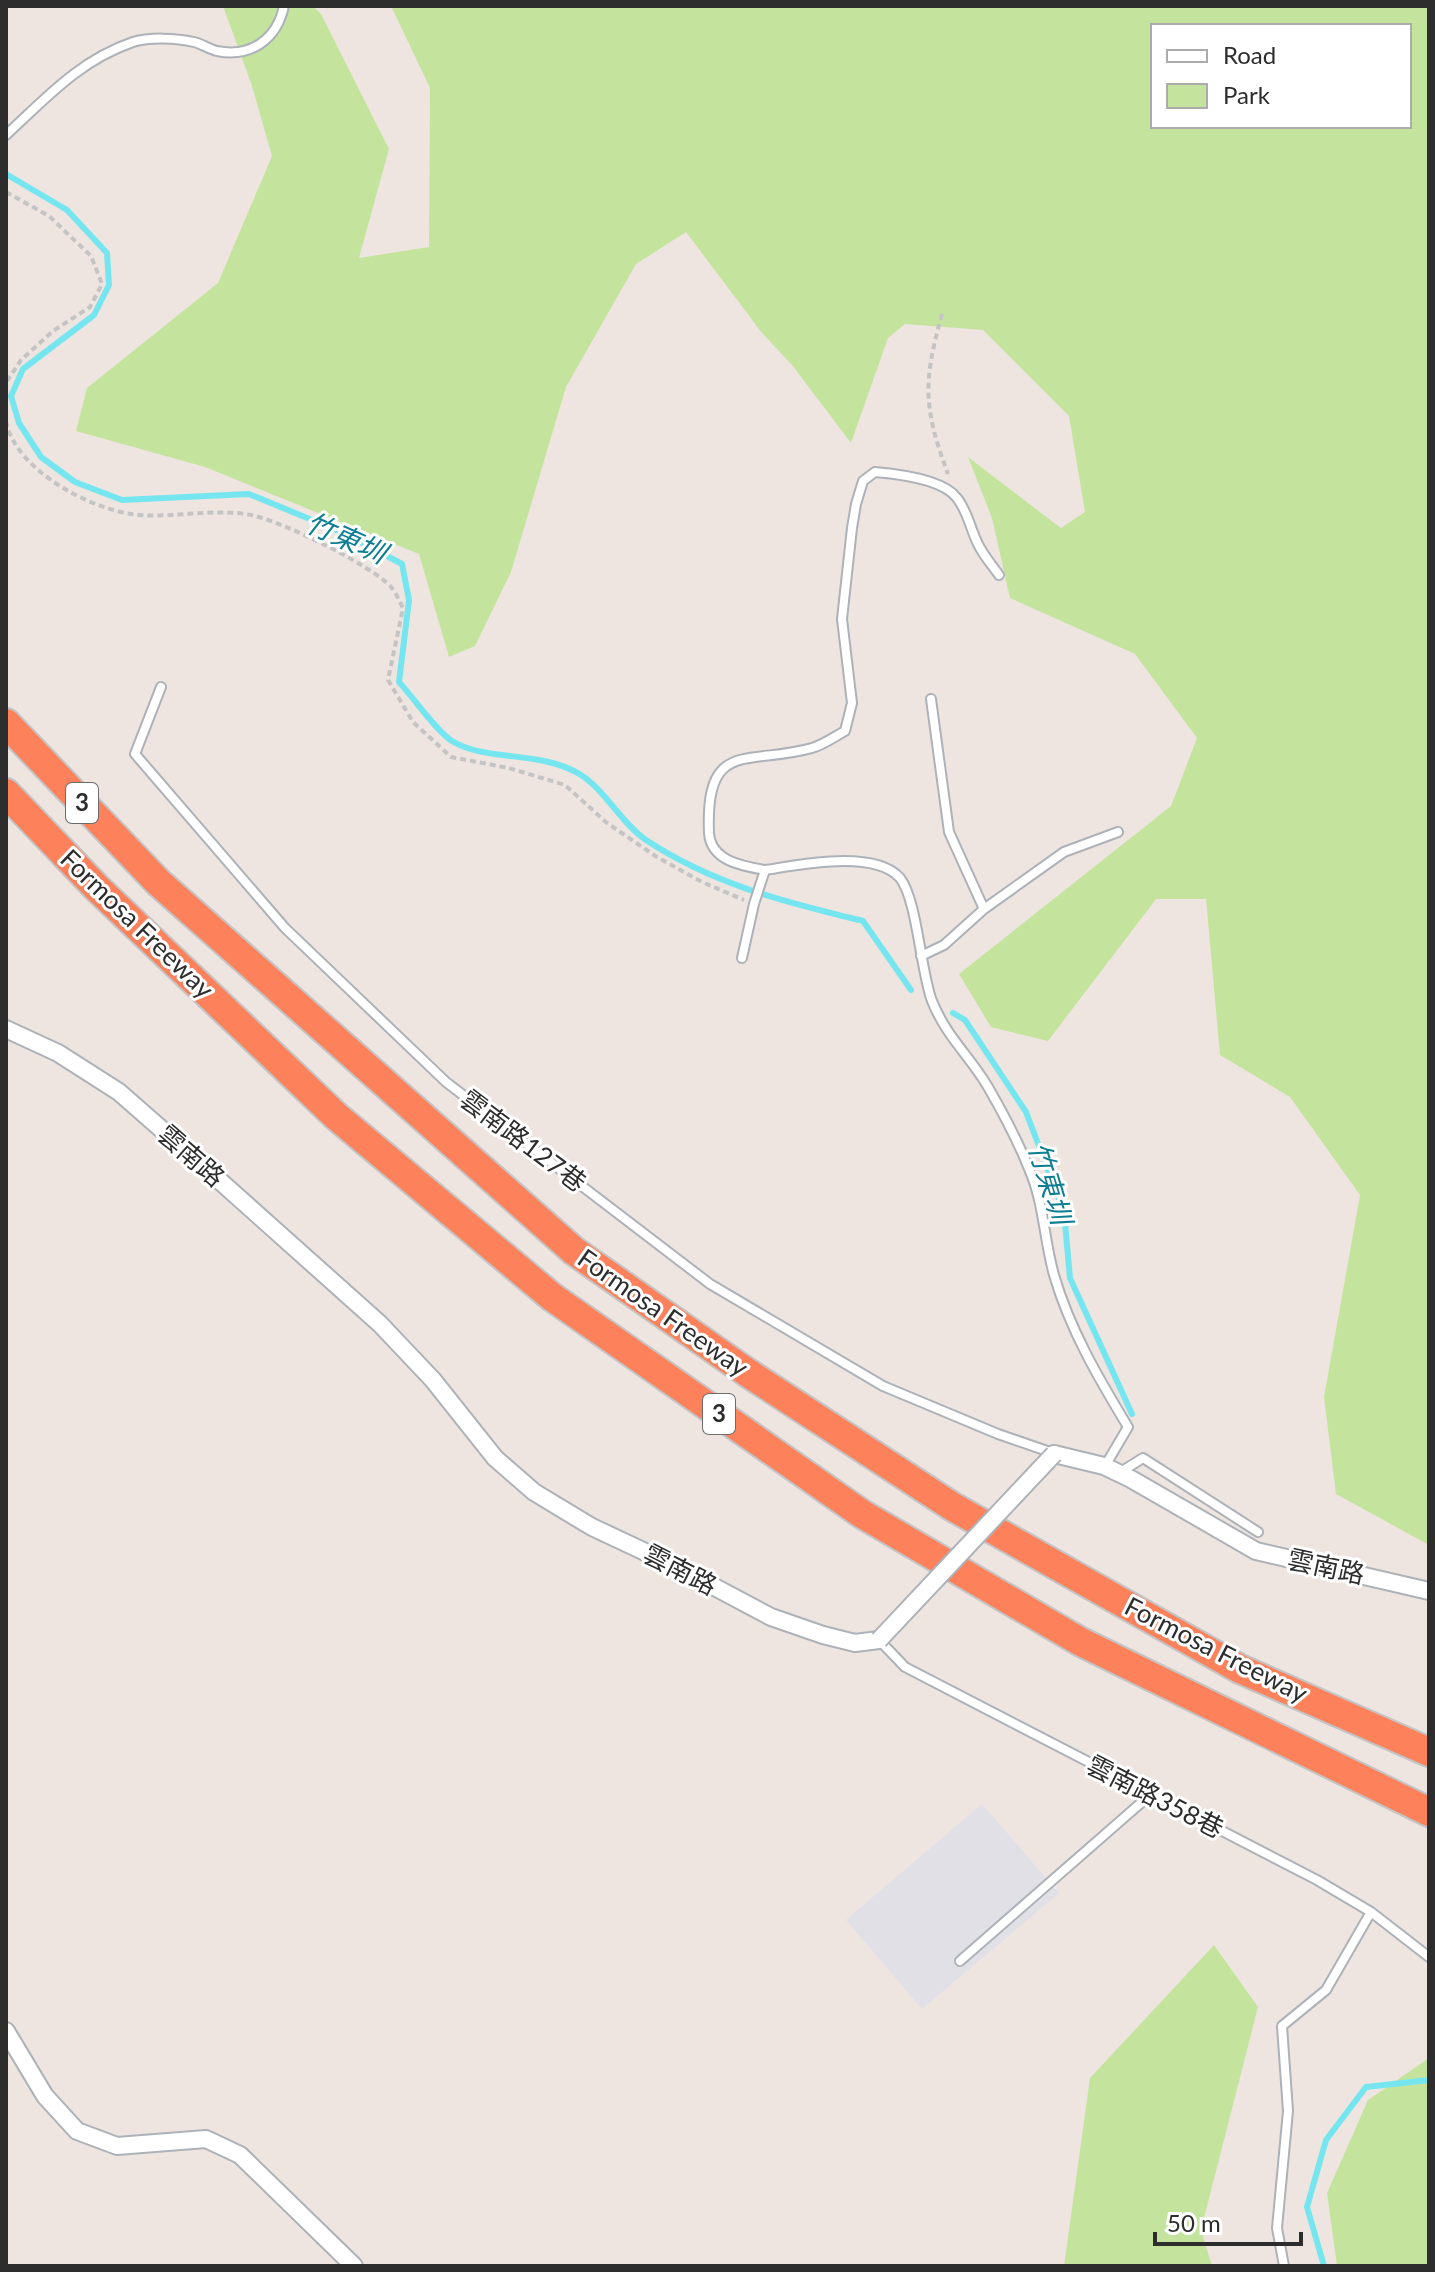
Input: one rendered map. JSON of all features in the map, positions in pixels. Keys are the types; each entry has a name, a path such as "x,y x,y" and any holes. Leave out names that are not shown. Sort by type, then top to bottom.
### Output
{"highway":[{"name":"Formosa Freeway","path":"6,723 158,882 574,1251 748,1373 953,1507 1240,1669 1429,1752"},
{"name":"Formosa Freeway","path":"6,793 97,888 336,1116 552,1297 875,1522 1081,1642 1429,1812"}],"street":[{"name":"雲南路","path":"6,1029 58,1053 119,1092 380,1324 433,1380 495,1458 534,1492 592,1527 675,1566 771,1617 855,1643 879,1640"},
{"name":"雲南路","path":"1054,1454 1112,1470 1256,1551 1429,1591"},
{"path":"879,1640 1054,1454"},
{"path":"6,2031 45,2096 77,2131 117,2146 206,2139 240,2155 354,2266"}],"lane":[{"path":"6,135 74,71 135,42 169,39 195,42 217,51 239,52 258,47 269,38 278,27 284,6"},
{"path":"999,575 978,545 967,514 956,495 933,483 900,475 875,472 863,481 856,504 842,619 852,703 845,731 814,748 743,757 724,767 713,787 708,816 710,842 720,856 743,867 765,870 804,864 877,864 900,879 910,906 932,1000 951,1039 988,1085 1030,1171 1043,1214 1053,1273 1072,1326 1128,1427 1112,1470"},
{"name":"雲南路127巷","path":"161,687 135,754 285,928 446,1082 710,1284 883,1386 1054,1454"},
{"path":"931,699 949,832 984,909"},
{"path":"921,956 944,945 984,909 1064,852 1118,832"},
{"path":"742,958 765,870"},
{"path":"1112,1470 1143,1458 1258,1532"},
{"name":"雲南路358巷","path":"879,1640 905,1667 1317,1880 1371,1912 1429,1957"},
{"path":"960,1961 1150,1795"},
{"path":"1284,2266 1277,2228 1288,2111 1282,2026 1326,1990 1371,1912"}],"path":[{"path":"6,192 49,216 81,246 91,256 102,284 90,307 53,331 21,360 6,387"},
{"path":"942,314 926,387 930,423 956,495"},
{"path":"6,421 8,434 39,471 85,501 137,515 253,515 296,529 365,569 391,587 403,608 388,680 413,722 451,757 509,768 565,785 607,823 657,857 702,882 754,904"}],"shaded area":[{"path":"982,1804 1059,1893 922,2009 846,1920"}],"green space":[{"path":"223,6 313,6 321,14 389,149 359,258 429,247 430,88 391,6 1429,6 1429,1545 1336,1494 1324,1397 1360,1195 1290,1097 1220,1055 1206,899 1156,899 1048,1041 991,1027 959,974 1171,806 1197,738 1135,654 1010,598 992,518 968,457 1061,528 1085,512 1069,416 983,330 905,324 888,338 851,443 686,232 636,264 566,387 511,572 475,646 449,657 419,554 205,467 76,431 87,388 218,283 272,156 252,86"},
{"path":"1214,1945 1258,2007 1201,2230 1212,2266 1064,2266 1090,2078"},
{"path":"1429,2058 1429,2266 1337,2266 1327,2193 1368,2100"}],"waterway":[{"name":"竹東圳","path":"6,174 67,210 107,253 109,285 94,315 23,369 11,396 19,423 41,457 75,482 122,500 249,494 346,534 402,564 409,600 399,682 446,736 481,752 566,767 590,782 637,833 672,856 751,890 863,921 911,990"},
{"name":"竹東圳","path":"953,1013 965,1020 1026,1112 1064,1212 1070,1278 1132,1414"},
{"name":"竹東圳","path":"1324,2266 1307,2207 1326,2140 1366,2087 1429,2080"}]}
